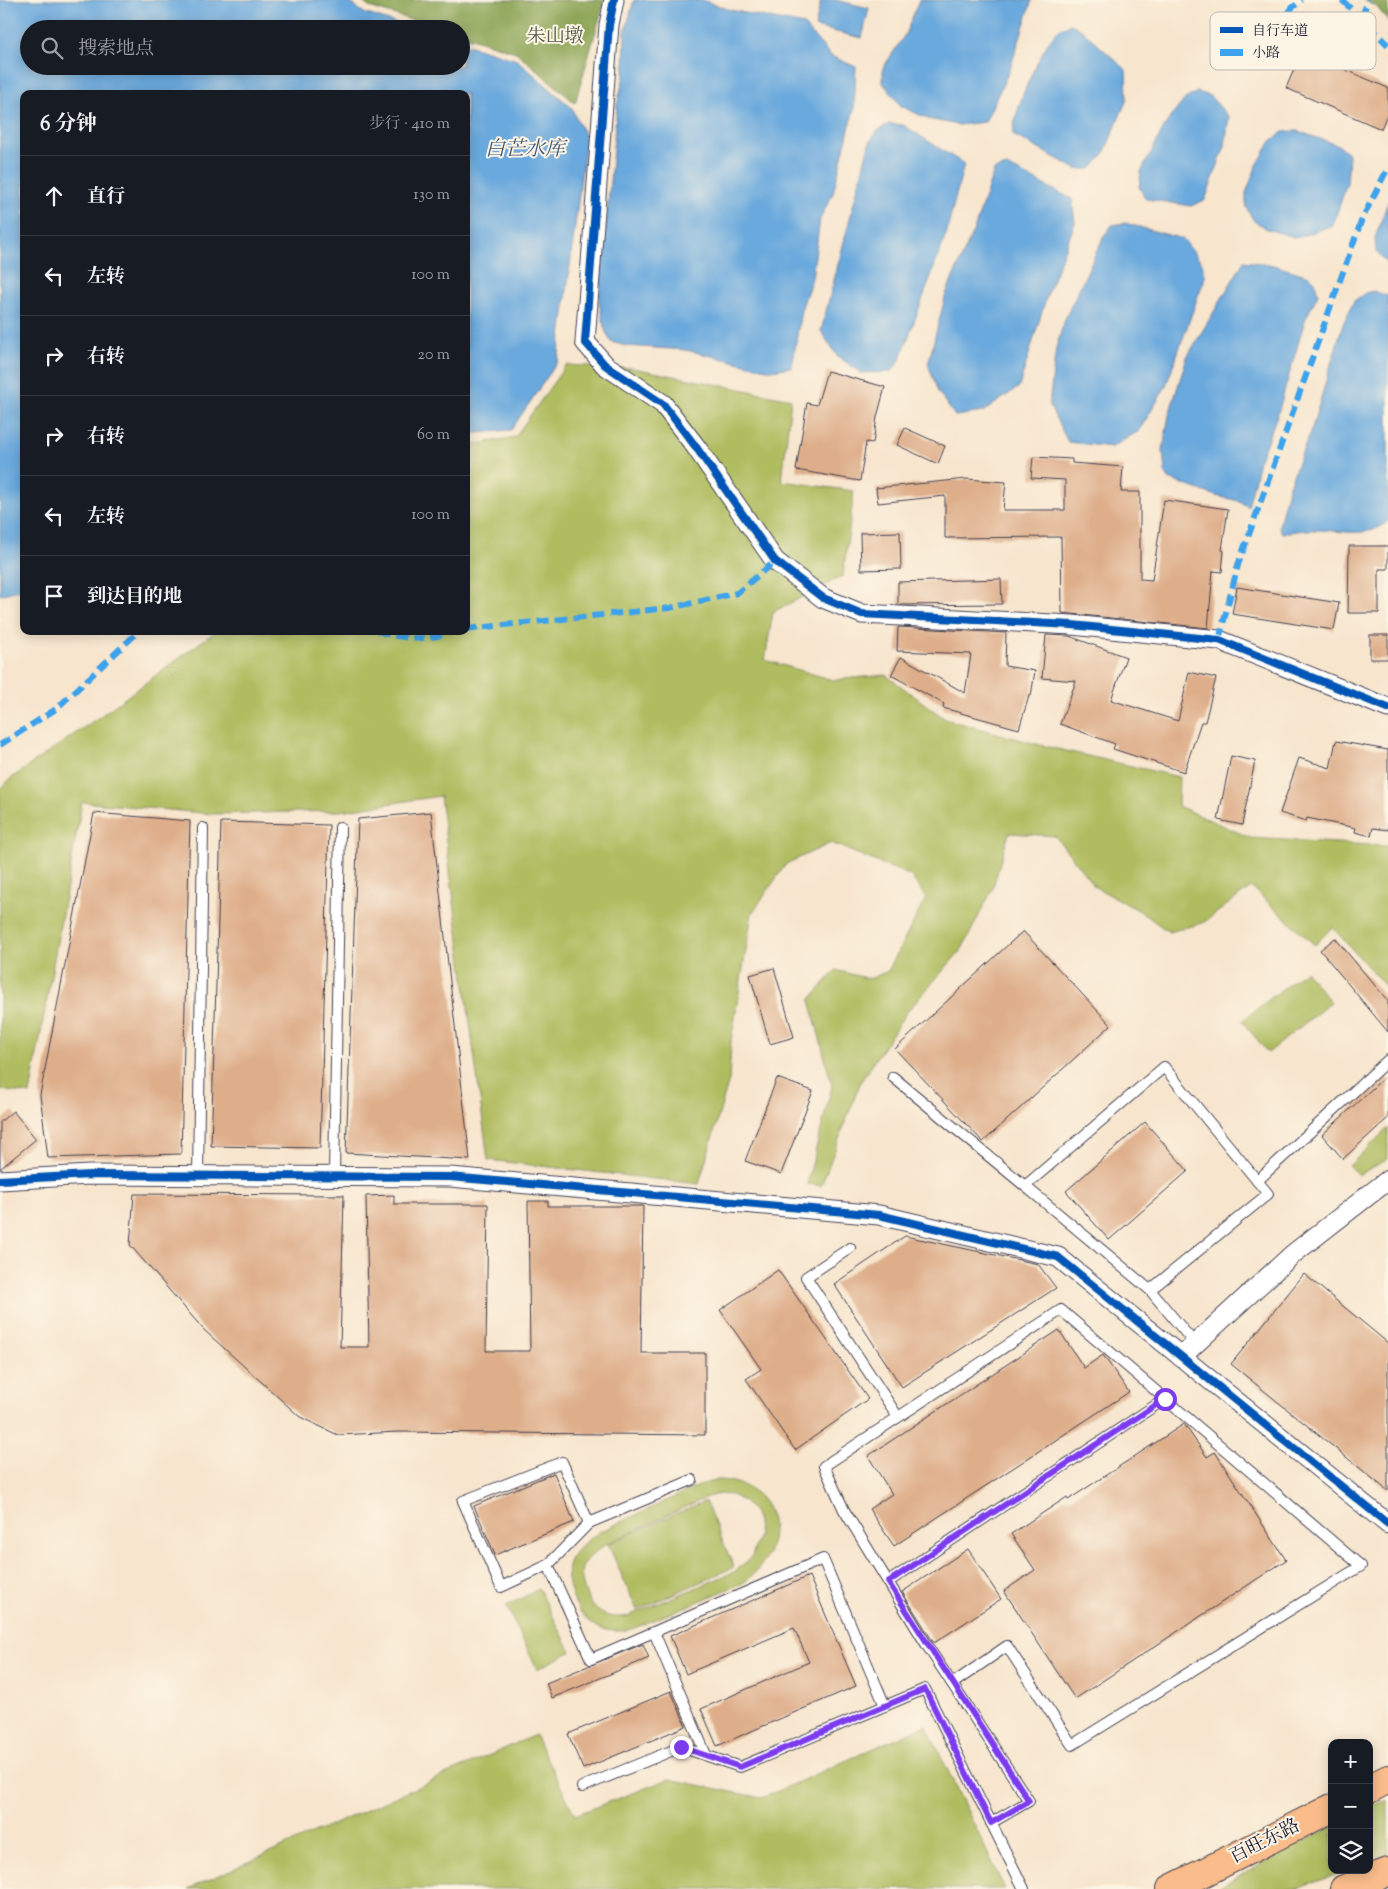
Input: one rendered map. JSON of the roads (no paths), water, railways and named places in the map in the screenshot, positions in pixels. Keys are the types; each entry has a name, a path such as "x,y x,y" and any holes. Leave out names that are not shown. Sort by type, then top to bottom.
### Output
{"main road":[{"path":"1373,1787 1388,1780"},
{"name":"百旺东路","path":"1171,1889 1328,1810"},
{"path":"1344,1889 1388,1872"}],"street":[{"path":"614,0 609,25 585,342 604,364 663,404 696,447 775,561 823,598 862,614 1072,625 1219,640 1388,708"},
{"path":"0,1180 90,1175 450,1177 879,1215 1058,1257 1188,1350 1388,1524"},
{"path":"1188,1350 1293,1254 1388,1180"}],"lane":[{"path":"334,1176 340,827"},
{"path":"198,1175 203,828"},
{"path":"1257,1181 1388,1060"},
{"path":"1025,1186 1164,1067 1268,1194 1150,1290"},
{"path":"893,1077 1150,1290 1188,1350"},
{"path":"850,1248 806,1277 898,1417"},
{"path":"952,1684 1008,1646 1072,1745 1361,1566 1061,1310 824,1466 844,1510 888,1582 952,1684 1029,1801 991,1823"},
{"path":"888,1582 1165,1399"},
{"path":"589,1523 562,1462 463,1501 501,1587 548,1565 589,1523 692,1480"},
{"path":"548,1565 591,1659 823,1559 885,1706"},
{"path":"654,1632 706,1755"},
{"path":"582,1787 681,1747 740,1767 925,1689 1024,1889"}],"water":[{"name":"白芒水库","path":"0,0 347,0 364,13 386,20 20,20 20,75 470,75 470,46 517,60 571,107 586,138 558,361 511,430 470,434 470,90 20,90 20,589 0,595"},
{"path":"634,0 702,0 731,10 804,25 831,56 856,67 854,109 833,193 820,219 812,278 801,310 792,367 771,370 686,350 626,346 611,342 605,330 599,303 617,105 624,76 625,32"},
{"path":"821,0 835,0 869,8 862,38 815,27"},
{"path":"919,0 1032,0 1010,69 985,122 958,125 928,119 901,106 883,83 883,68 906,33"},
{"path":"1071,24 1083,31 1126,70 1127,99 1104,154 1091,169 1076,169 1013,135 1018,110 1035,66 1057,31"},
{"path":"1197,92 1210,96 1229,117 1225,146 1205,200 1191,206 1146,199 1139,187 1141,172 1167,122 1185,99"},
{"path":"889,124 903,125 964,164 946,235 900,360 891,372 861,373 837,356 821,331 869,144 877,131"},
{"path":"1297,131 1338,145 1349,154 1347,183 1333,225 1296,238 1267,229 1254,221 1246,207 1246,193 1256,167 1271,141 1283,132"},
{"path":"1007,166 1072,199 1075,223 1048,292 1019,387 983,412 955,416 938,392 928,364 946,294 975,227 994,170"},
{"path":"1388,202 1388,264 1376,252 1375,238"},
{"path":"1125,223 1183,239 1202,263 1205,277 1165,388 1139,431 1112,447 1068,442 1049,405 1056,348 1065,319 1103,238 1112,225"},
{"path":"1244,261 1273,265 1309,276 1315,281 1318,294 1305,320 1278,413 1259,461 1248,507 1239,501 1216,496 1169,479 1165,472 1163,450 1169,415 1187,357"},
{"path":"1373,291 1388,296 1388,521 1381,527 1364,532 1304,530 1282,533 1279,527 1289,485 1312,428 1343,324 1354,301 1365,293"}],"park label":[{"name":"朱山墩","path":"555,37"}]}
